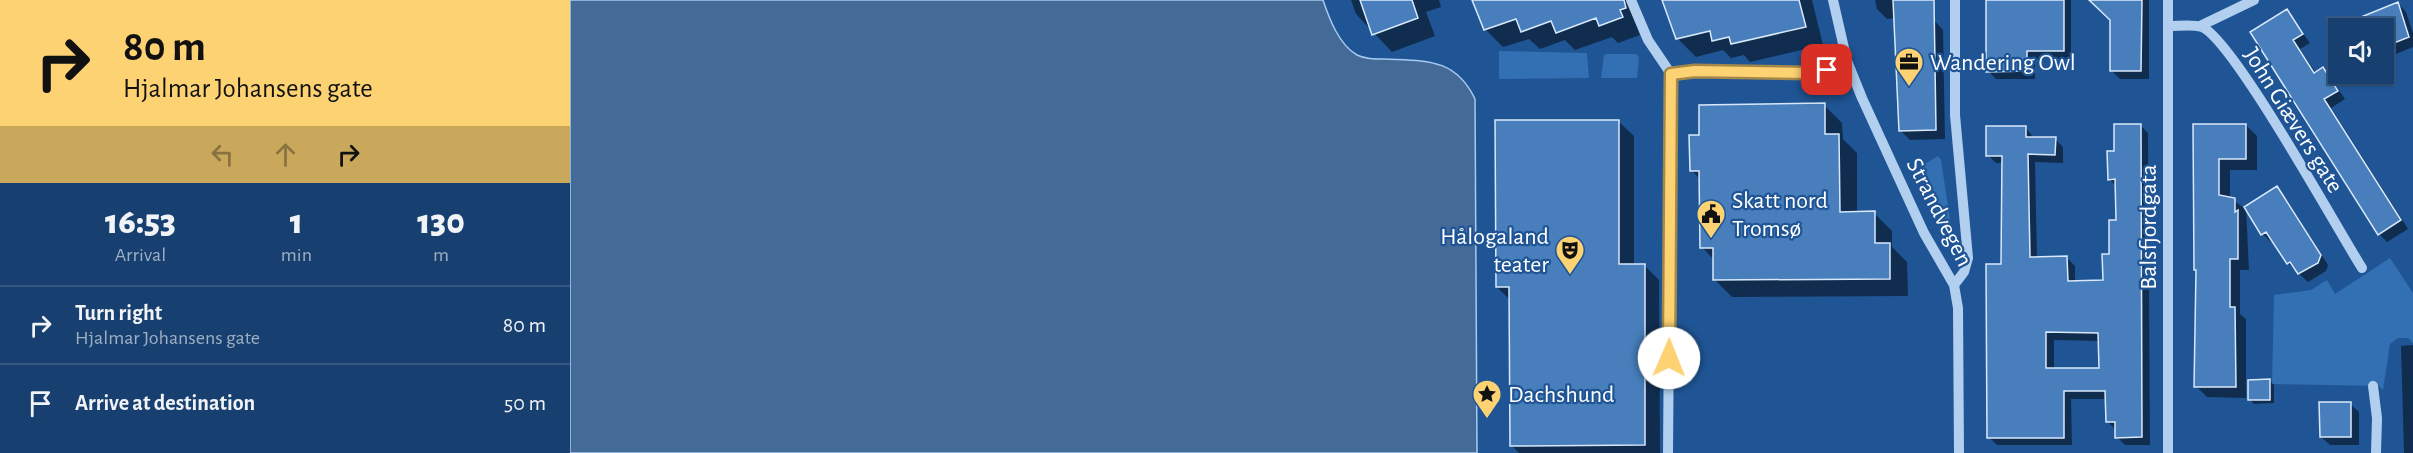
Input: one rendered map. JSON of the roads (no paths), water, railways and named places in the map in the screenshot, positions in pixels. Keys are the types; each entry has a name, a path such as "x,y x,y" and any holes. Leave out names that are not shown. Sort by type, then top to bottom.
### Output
{"street":[{"path":"1631,0 1648,40 1671,74 1668,453"},
{"name":"Strandvegen","path":"1833,0 1847,61 1924,233 1954,285 1958,308 1959,453"},
{"path":"1954,285 1964,272 1968,258 1958,157 1955,0"},
{"name":"Balsfjordgata","path":"2168,453 2169,0"},
{"path":"2169,26 2200,26 2254,0"},
{"name":"John Giævers gate","path":"2200,26 2219,42 2252,89 2362,268"},
{"path":"1671,74 1695,71 1810,73 1847,61"},
{"path":"2373,386 2377,418 2376,453"}],"place":[{"name":"Wandering Owl","path":"1909,88"},
{"name":"Skatt nord Tromsø","path":"1711,240"},
{"name":"Hålogaland teater","path":"1570,276"},
{"name":"Dachshund","path":"1487,420"}]}
